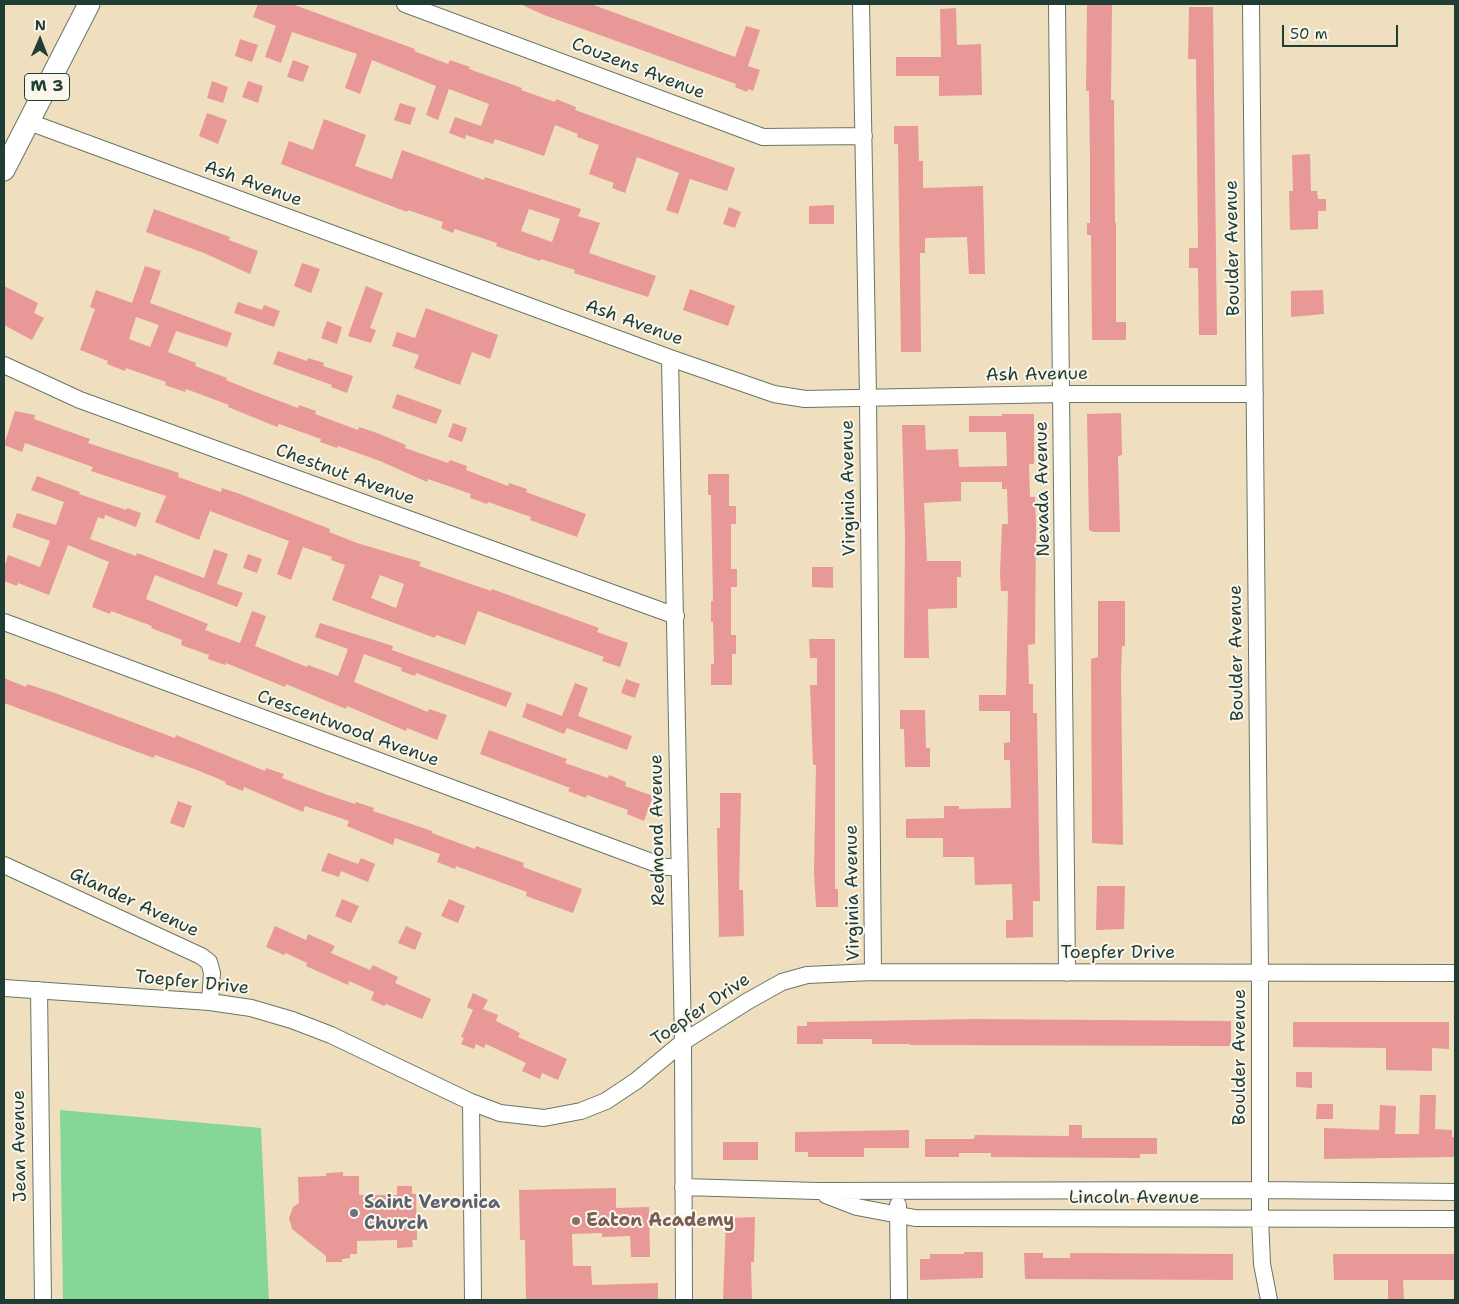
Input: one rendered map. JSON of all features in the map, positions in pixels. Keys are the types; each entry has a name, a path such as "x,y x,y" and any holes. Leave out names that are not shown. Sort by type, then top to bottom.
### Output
{"main road":[{"name":"M 3","path":"4,170 89,4"}],"street":[{"name":"Couzens Avenue","path":"405,4 763,137 864,136"},
{"name":"Virginia Avenue","path":"861,4 868,397 873,972"},
{"name":"Nevada Avenue","path":"1057,4 1067,973"},
{"name":"Boulder Avenue","path":"1251,4 1260,973 1260,1218 1262,1264 1269,1300"},
{"name":"Ash Avenue","path":"29,122 670,358 774,394 805,399 1062,394 1255,394"},
{"name":"Redmond Avenue","path":"670,358 683,1042 684,1300"},
{"name":"Chestnut Avenue","path":"4,365 80,400 676,616"},
{"name":"Crescentwood Avenue","path":"4,622 665,867 679,867"},
{"name":"Glander Avenue","path":"4,865 201,956 209,962 212,973 210,1002"},
{"name":"Toepfer Drive","path":"4,988 210,1002 251,1008 292,1020 372,1054 471,1102 500,1113 520,1117 544,1118 581,1111 606,1101 636,1081 683,1042 782,982 823,973 1455,973"},
{"name":"Jean Avenue","path":"39,990 43,1300"},
{"path":"471,1102 473,1300"},
{"name":"Lincoln Avenue","path":"683,1187 898,1192 1260,1190 1455,1192"},
{"name":"Lincoln Avenue","path":"817,1191 857,1208 915,1218 1455,1219"},
{"path":"898,1192 899,1300"}],"green space":[{"path":"60,1110 261,1128 269,1300 63,1300"}],"building":[{"path":"258,4 292,4 415,49 414,51 448,64 450,60 470,67 469,69 522,88 521,90 555,102 556,99 576,107 575,110 735,168 727,191 690,179 678,214 666,210 679,173 637,157 625,193 612,188 614,183 589,174 599,145 577,137 578,134 555,125 544,156 495,139 493,144 466,135 465,139 449,133 455,117 481,126 489,104 449,89 438,120 426,115 436,86 372,60 360,94 345,88 357,54 292,32 281,63 265,57 276,26 253,17"},
{"path":"520,4 591,4 735,57 746,26 760,30 748,66 760,70 753,91 748,89 747,92 735,87 736,84 544,15"},
{"path":"1087,4 1112,4 1111,100 1114,100 1116,322 1126,322 1126,340 1092,340 1091,235 1087,235 1087,223 1090,223 1090,158 1089,91 1086,91"},
{"path":"1189,7 1213,7 1217,335 1199,335 1198,268 1189,268 1189,248 1198,248 1196,59 1188,59"},
{"path":"956,8 957,45 981,44 982,95 939,96 939,76 896,76 896,57 941,57 940,9"},
{"path":"240,39 258,45 252,62 235,56"},
{"path":"293,60 309,66 303,82 287,77"},
{"path":"212,81 228,87 223,103 207,98"},
{"path":"248,81 263,86 258,103 242,97"},
{"path":"400,103 416,108 410,125 394,120"},
{"path":"207,113 227,120 218,144 199,136"},
{"path":"324,119 366,135 355,166 392,179 402,150 484,180 485,177 581,209 578,216 600,223 589,253 656,276 648,297 574,273 575,270 541,259 540,261 496,246 497,243 455,229 453,233 441,228 443,222 408,210 407,212 281,164 289,141 313,150","holes":["529,209 560,219 552,242 521,231"]},
{"path":"894,126 918,126 919,161 923,161 923,188 983,186 985,274 969,274 967,237 925,238 925,253 920,253 921,352 901,352 898,144 894,144"},
{"path":"1310,154 1311,191 1317,191 1318,199 1326,199 1326,211 1318,211 1318,229 1290,230 1289,191 1293,191 1292,155"},
{"path":"834,205 834,224 809,224 809,206"},
{"path":"729,207 741,212 735,228 723,224"},
{"path":"154,209 230,237 229,240 258,251 250,274 204,253 146,232"},
{"path":"302,263 320,269 311,293 294,286"},
{"path":"145,266 161,271 150,303 232,333 227,347 176,331 168,352 196,363 195,366 227,378 226,380 253,391 298,408 299,405 316,411 315,414 358,430 359,427 377,433 406,445 405,448 448,463 450,460 467,466 466,470 508,486 509,483 527,489 526,492 586,514 577,537 530,520 531,517 488,502 487,504 470,498 471,494 428,479 427,482 380,461 338,446 337,448 320,442 321,439 279,424 277,427 228,407 229,405 186,389 185,392 165,385 166,382 126,368 125,371 107,364 108,361 80,350 95,309 90,307 96,290 132,303","holes":["136,317 159,325 150,347 129,339"]},
{"path":"4,286 38,303 34,313 44,318 32,340 4,325"},
{"path":"366,286 383,293 370,328 376,330 371,343 348,336"},
{"path":"690,289 735,306 728,326 683,310"},
{"path":"1323,290 1324,314 1291,317 1291,291"},
{"path":"238,302 262,310 264,305 280,311 274,327 234,313"},
{"path":"426,308 498,335 490,359 472,352 460,385 414,368 419,355 392,346 397,332 415,338"},
{"path":"327,321 342,327 337,344 321,338"},
{"path":"278,351 307,361 308,358 324,363 323,366 353,376 347,393 331,387 332,385 273,364"},
{"path":"397,394 442,410 436,424 392,408"},
{"path":"15,411 35,415 34,419 90,439 88,443 179,473 178,477 221,492 222,488 240,494 330,529 329,532 357,543 421,562 419,566 491,591 492,589 599,628 597,632 628,643 620,667 602,661 604,657 478,611 465,645 436,635 435,638 332,600 345,565 331,560 332,557 303,547 291,580 277,574 289,541 210,511 199,540 155,522 166,496 91,471 93,467 25,443 22,452 4,445","holes":["380,575 404,584 396,608 371,598"]},
{"path":"1121,413 1122,455 1118,456 1120,532 1093,532 1089,530 1087,414"},
{"path":"1002,414 1034,414 1034,464 1029,464 1030,497 1035,497 1036,524 1035,644 1028,645 1029,684 1033,684 1033,713 1037,713 1040,901 1033,901 1033,937 1006,938 1006,920 1013,920 1012,884 975,885 974,857 943,857 943,838 906,838 906,819 944,818 944,806 959,806 959,809 1011,808 1010,760 1004,760 1004,743 1010,742 1010,711 979,711 979,695 1006,695 1008,591 1001,591 1000,574 1002,524 1008,524 1007,489 1002,489 1002,482 961,482 961,501 924,503 927,561 961,561 961,577 957,577 957,608 928,609 929,658 904,658 905,536 902,425 925,425 926,450 958,449 959,467 1007,466 1006,432 969,432 969,416 1002,416"},
{"path":"453,423 467,428 462,442 448,437"},
{"path":"708,474 729,474 729,506 736,506 736,524 731,524 731,569 737,569 737,587 731,587 731,635 736,635 736,654 732,654 732,685 711,685 711,664 714,664 713,622 711,622 711,601 713,601 711,495 708,495"},
{"path":"37,476 80,492 79,494 126,510 127,508 141,513 136,527 105,515 104,519 98,517 90,539 136,556 137,553 204,578 214,549 228,554 217,584 243,593 237,607 155,575 146,599 208,624 205,630 240,643 252,611 266,616 255,646 307,667 308,665 338,676 348,649 315,637 320,623 393,646 392,650 512,693 506,707 416,673 415,676 401,671 402,668 364,654 354,682 428,712 429,709 447,715 437,740 407,728 406,731 347,706 346,709 286,684 285,687 226,663 225,665 208,659 209,655 181,645 182,640 151,628 152,626 111,611 110,614 92,607 109,562 68,545 49,595 18,583 17,586 4,581 4,568 8,555 40,567 50,541 12,527 17,513 56,525 64,502 31,490"},
{"path":"248,554 262,559 257,573 243,568"},
{"path":"812,567 833,567 833,588 812,587"},
{"path":"1098,601 1125,601 1125,646 1122,646 1121,674 1123,845 1092,843 1091,659 1098,657"},
{"path":"809,639 835,639 835,889 838,889 838,907 816,907 814,872 816,765 813,765 810,685 817,685 817,658 810,658"},
{"path":"4,678 26,687 27,684 55,693 175,738 176,735 265,771 266,768 284,774 282,778 325,794 374,808 373,811 432,831 432,833 475,849 476,846 524,863 523,867 582,889 573,913 526,896 527,892 456,866 455,869 437,862 440,854 395,838 393,845 347,826 349,821 305,806 303,812 244,787 243,791 197,770 155,755 154,758 4,703"},
{"path":"626,679 640,684 635,698 621,693"},
{"path":"575,683 588,688 578,716 632,736 627,750 567,728 564,734 522,717 527,703 562,716"},
{"path":"900,710 925,710 926,748 930,748 930,767 905,767 904,729 900,729"},
{"path":"489,730 567,759 565,763 608,778 609,775 626,782 625,786 653,796 644,821 627,814 628,810 587,795 586,798 568,791 570,788 480,754"},
{"path":"720,793 741,793 739,890 743,890 744,936 719,937 717,828 720,828"},
{"path":"178,801 192,806 184,828 170,823"},
{"path":"328,853 358,864 361,858 375,864 368,882 341,871 339,877 321,871"},
{"path":"1097,886 1125,886 1124,929 1096,930"},
{"path":"342,899 359,906 351,923 335,916"},
{"path":"449,899 465,906 458,923 441,916"},
{"path":"275,926 306,940 308,934 335,946 331,953 370,970 373,965 398,977 395,983 431,999 422,1019 371,1000 374,992 349,981 348,985 306,966 307,963 286,953 284,955 266,947"},
{"path":"406,926 422,933 415,950 398,943"},
{"path":"473,993 488,1000 483,1009 498,1015 496,1021 520,1033 518,1037 567,1059 558,1080 542,1073 540,1079 522,1071 526,1063 486,1044 484,1048 476,1044 474,1049 461,1044 464,1038 461,1037 473,1010 467,1007"},
{"path":"974,1019 1231,1021 1231,1046 910,1045 872,1044 872,1039 823,1039 823,1044 797,1044 797,1026 807,1026 807,1022"},
{"path":"1293,1022 1449,1022 1449,1049 1432,1048 1432,1071 1386,1070 1386,1048 1293,1047"},
{"path":"1296,1072 1312,1072 1312,1088 1296,1087"},
{"path":"1420,1095 1436,1095 1435,1129 1452,1130 1452,1137 1455,1137 1455,1157 1324,1159 1324,1128 1379,1130 1380,1105 1396,1106 1395,1134 1419,1134"},
{"path":"1317,1104 1333,1104 1333,1119 1316,1119"},
{"path":"1069,1125 1082,1125 1082,1138 1157,1138 1157,1154 1140,1154 1140,1158 991,1157 991,1153 959,1153 959,1157 925,1157 925,1139 974,1139 975,1135 1069,1136"},
{"path":"909,1130 909,1148 864,1148 864,1157 808,1157 808,1152 795,1152 795,1132"},
{"path":"723,1142 758,1142 758,1160 723,1160"},
{"name":"Saint Veronica Church","path":"343,1172 343,1176 359,1176 359,1195 397,1195 397,1186 412,1186 412,1194 416,1194 417,1240 412,1240 413,1247 397,1248 397,1240 357,1241 357,1254 350,1254 350,1258 342,1259 342,1262 326,1262 326,1256 292,1229 289,1218 293,1207 299,1203 298,1177 326,1176 326,1173"},
{"path":"616,1188 616,1208 649,1207 650,1257 631,1257 630,1236 602,1237 602,1233 572,1234 573,1266 591,1266 592,1285 658,1283 658,1300 526,1300 525,1240 520,1240 519,1190"},
{"path":"755,1217 754,1262 751,1262 752,1300 723,1300 726,1218"},
{"path":"964,1252 983,1252 983,1278 920,1280 920,1259 930,1259 930,1254 964,1254"},
{"path":"1024,1253 1043,1253 1043,1258 1070,1258 1070,1253 1233,1254 1233,1280 1025,1279"},
{"path":"1333,1254 1455,1254 1455,1280 1403,1280 1404,1300 1388,1300 1388,1280 1334,1280"}],"place":[{"name":"Saint Veronica Church","path":"354,1213"},
{"name":"Eaton Academy","path":"576,1221"}]}
